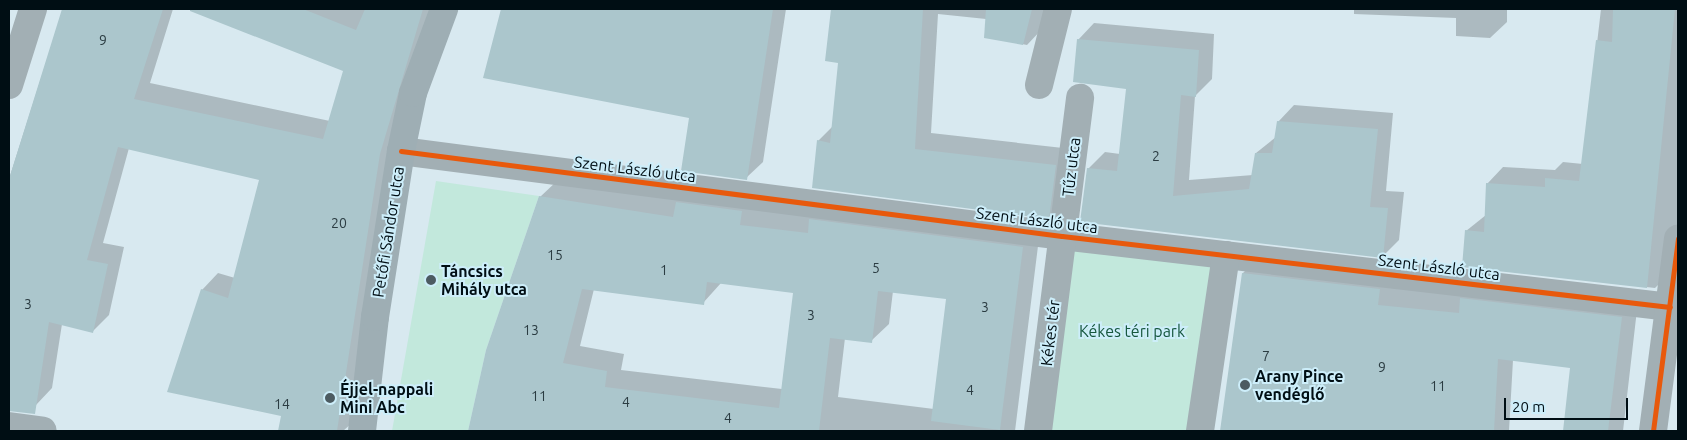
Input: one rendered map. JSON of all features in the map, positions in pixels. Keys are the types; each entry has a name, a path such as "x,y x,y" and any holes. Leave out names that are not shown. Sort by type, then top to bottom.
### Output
{"street":[{"path":"9,85 33,9"},
{"name":"Petőfi Sándor utca","path":"362,431 375,317 401,151 413,94 444,9"},
{"path":"1039,85 1058,9"},
{"name":"Tűz utca","path":"1062,236 1080,98"},
{"name":"Szent László utca","path":"401,151 1062,236 1670,307"},
{"name":"Kékes tér","path":"1038,431 1062,236"},
{"path":"1653,431 1678,239"},
{"path":"1200,431 1226,255"},
{"path":"9,426 43,431"}],"green space":[{"path":"436,181 539,196 486,350 468,431 392,431"},
{"name":"Kékes téri park","path":"1062,236 1226,256 1204,431 1038,431"}],"building":[{"path":"62,9 163,9 134,99 323,139 343,71 190,11 190,9 303,9 356,30 365,9 423,9 380,154 337,431 278,431 281,416 167,392 201,289 228,298 259,180 118,147 87,260 108,264 93,333 49,322 35,414 9,411 9,179"},
{"path":"501,9 773,9 747,180 681,171 689,118 483,78"},
{"path":"831,9 923,9 915,149 1056,165 1049,219 812,188 817,140 830,143 838,63 825,61"},
{"path":"986,9 1032,9 1023,45 984,38"},
{"path":"1613,9 1675,9 1647,288 1462,267 1465,230 1484,232 1486,183 1545,187 1545,178 1579,181 1596,40 1612,42"},
{"path":"1077,39 1199,50 1196,97 1181,95 1173,196 1249,189 1255,153 1272,153 1277,121 1378,129 1370,207 1388,208 1383,258 1080,222 1087,168 1117,171 1126,89 1073,82"},
{"path":"539,196 673,217 676,202 742,211 740,225 808,233 809,219 1023,247 1000,430 931,421 946,299 878,291 872,343 830,338 819,431 468,431 486,350","holes":["707,282 793,293 779,408 605,387 607,371 563,363 582,289 704,305"]},
{"path":"1242,273 1380,289 1378,305 1459,313 1460,298 1622,317 1608,431 1563,431 1570,368 1498,359 1494,431 1220,431"}],"cycle path":[{"path":"401,151 1062,236 1670,307"},
{"path":"1653,431 1678,239"}],"place":[{"name":"Táncsics Mihály utca","path":"431,280"},
{"name":"Arany Pince vendéglő","path":"1245,385"},
{"name":"Éjjel-nappali Mini Abc","path":"330,398"}]}
